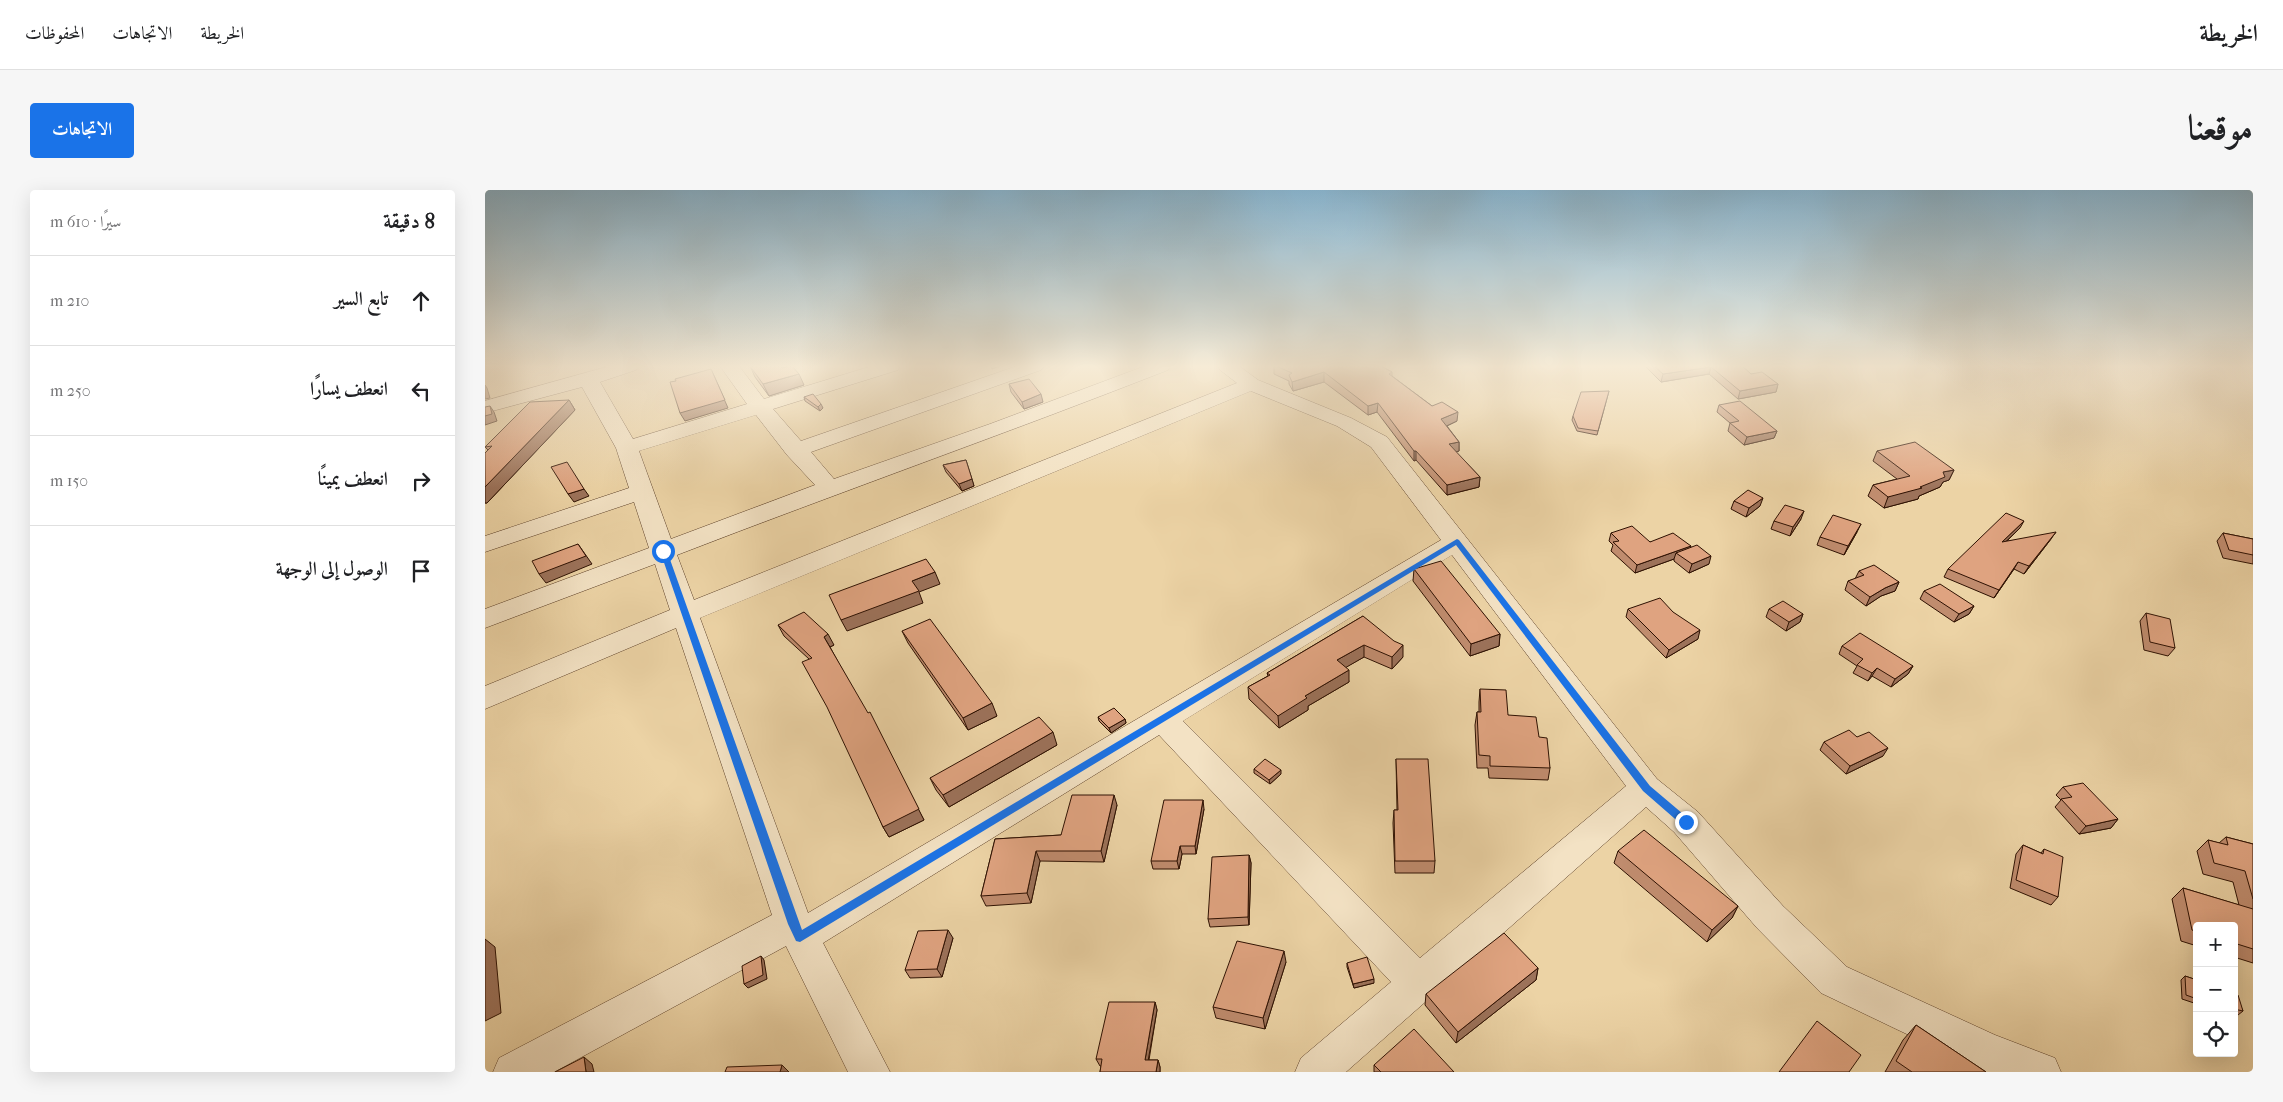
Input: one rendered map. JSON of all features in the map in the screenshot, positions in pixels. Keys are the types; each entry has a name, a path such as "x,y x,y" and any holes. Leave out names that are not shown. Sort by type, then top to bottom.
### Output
{"street":[{"path":"604,407 627,448 797,930 870,1072"},
{"path":"627,448 759,407"},
{"path":"760,407 795,450 830,488"},
{"path":"795,450 917,407"},
{"path":"485,619 830,488 1055,407"},
{"path":"485,698 1164,407"},
{"path":"1311,407 1344,422 1379,442 1646,788 1686,822 1770,917 1834,980 1989,1053 2041,1072"},
{"path":"485,544 642,491"},
{"path":"513,1072 797,930 1162,719 1457,542"},
{"path":"1162,719 1418,984"},
{"path":"1315,1072 1646,788"}],"building":[{"path":"485,407 490,407 492,414 485,416"},
{"path":"525,407 562,407 485,487 485,453 492,446 485,447"},
{"path":"678,407 700,407 680,413"},
{"path":"1381,407 1450,407 1458,412 1441,419 1459,442 1449,444 1480,477 1447,485 1414,451"},
{"path":"1576,407 1605,407 1598,431 1578,428 1573,416"},
{"path":"1722,407 1748,407 1777,431 1747,437 1730,423 1739,421"},
{"path":"1915,442 1954,470 1943,472 1945,477 1920,487 1922,488 1888,497 1873,485 1910,476 1877,451"},
{"path":"966,460 972,479 959,484 943,465"},
{"path":"567,462 584,489 568,494 551,467"},
{"path":"1748,490 1763,498 1749,508 1734,501"},
{"path":"1785,505 1804,511 1793,527 1774,521"},
{"path":"2006,513 2024,521 2002,542 2056,532 2029,566 2018,562 1999,590 1948,569"},
{"path":"1833,515 1861,524 1848,546 1820,537"},
{"path":"1632,526 1650,542 1673,533 1691,546 1637,565 1613,542 1619,541 1611,533"},
{"path":"2223,533 2253,539 2253,555 2229,550"},
{"path":"578,544 586,556 539,574 532,561"},
{"path":"1697,545 1711,556 1692,564 1676,553"},
{"path":"926,559 935,572 912,581 919,591 841,620 829,595"},
{"path":"1441,561 1500,634 1471,644 1414,569"},
{"path":"1874,565 1899,582 1870,597 1848,581 1864,575 1859,571"},
{"path":"1940,584 1974,606 1959,614 1924,591"},
{"path":"1660,598 1673,612 1700,630 1669,650 1628,609"},
{"path":"1783,601 1803,614 1789,622 1769,609"},
{"path":"804,612 828,634 824,637 868,713 870,712 919,809 883,827 827,707 802,662 812,658 778,625"},
{"path":"2146,613 2170,619 2175,648 2150,642"},
{"path":"1363,616 1394,641 1403,645 1392,657 1364,645 1337,660 1349,670 1305,696 1307,698 1278,716 1248,687 1270,675 1267,673"},
{"path":"930,619 992,703 963,718 902,631"},
{"path":"1860,633 1913,666 1895,679 1877,668 1872,673 1857,665 1863,659 1842,646"},
{"path":"1480,689 1506,690 1508,715 1536,717 1539,737 1547,738 1550,768 1490,766 1490,756 1479,755 1477,712 1481,712"},
{"path":"1114,708 1125,719 1109,728 1098,717"},
{"path":"1039,717 1053,732 943,795 930,778"},
{"path":"1849,730 1857,737 1869,732 1888,748 1850,766 1824,742"},
{"path":"1265,759 1281,770 1269,780 1254,769"},
{"path":"1396,759 1428,759 1435,861 1395,861 1394,810 1398,810"},
{"path":"2083,783 2118,819 2086,826 2061,799 2072,797 2063,787"},
{"path":"1072,795 1114,795 1101,851 1036,851 1027,893 981,896 995,839 1061,835"},
{"path":"1164,800 1203,800 1195,846 1180,846 1177,861 1151,861"},
{"path":"1644,830 1738,906 1712,930 1618,851"},
{"path":"2226,837 2253,844 2253,899 2245,871 2214,863 2208,840 2228,845"},
{"path":"2023,845 2043,854 2044,849 2063,857 2058,897 2016,880"},
{"path":"1249,855 1248,917 1208,919 1212,857"},
{"path":"2183,888 2253,909 2253,949 2238,944 2238,922 2193,922 2192,930"},
{"path":"948,930 937,969 905,970 918,931"},
{"path":"1504,933 1538,968 1458,1032 1426,994"},
{"path":"1237,941 1284,951 1263,1018 1213,1007"},
{"path":"761,956 763,975 744,984 742,966"},
{"path":"1367,957 1374,979 1353,984 1347,963"},
{"path":"2185,976 2193,979 2193,998 2186,995"},
{"path":"2238,995 2243,1011 2238,1010"},
{"path":"1109,1002 1155,1002 1145,1060 1158,1060 1156,1072 1100,1072 1102,1059 1096,1059"},
{"path":"1817,1021 1861,1055 1849,1072 1779,1072"},
{"path":"1916,1025 1986,1072 1912,1072 1896,1061"},
{"path":"1414,1029 1454,1072 1381,1072 1374,1065"},
{"path":"584,1057 586,1072 555,1072"},
{"path":"782,1065 780,1072 725,1072 727,1067"}],"route":[{"path":"663,551 793,924 800,937 1457,542 1646,788 1686,822"}]}
